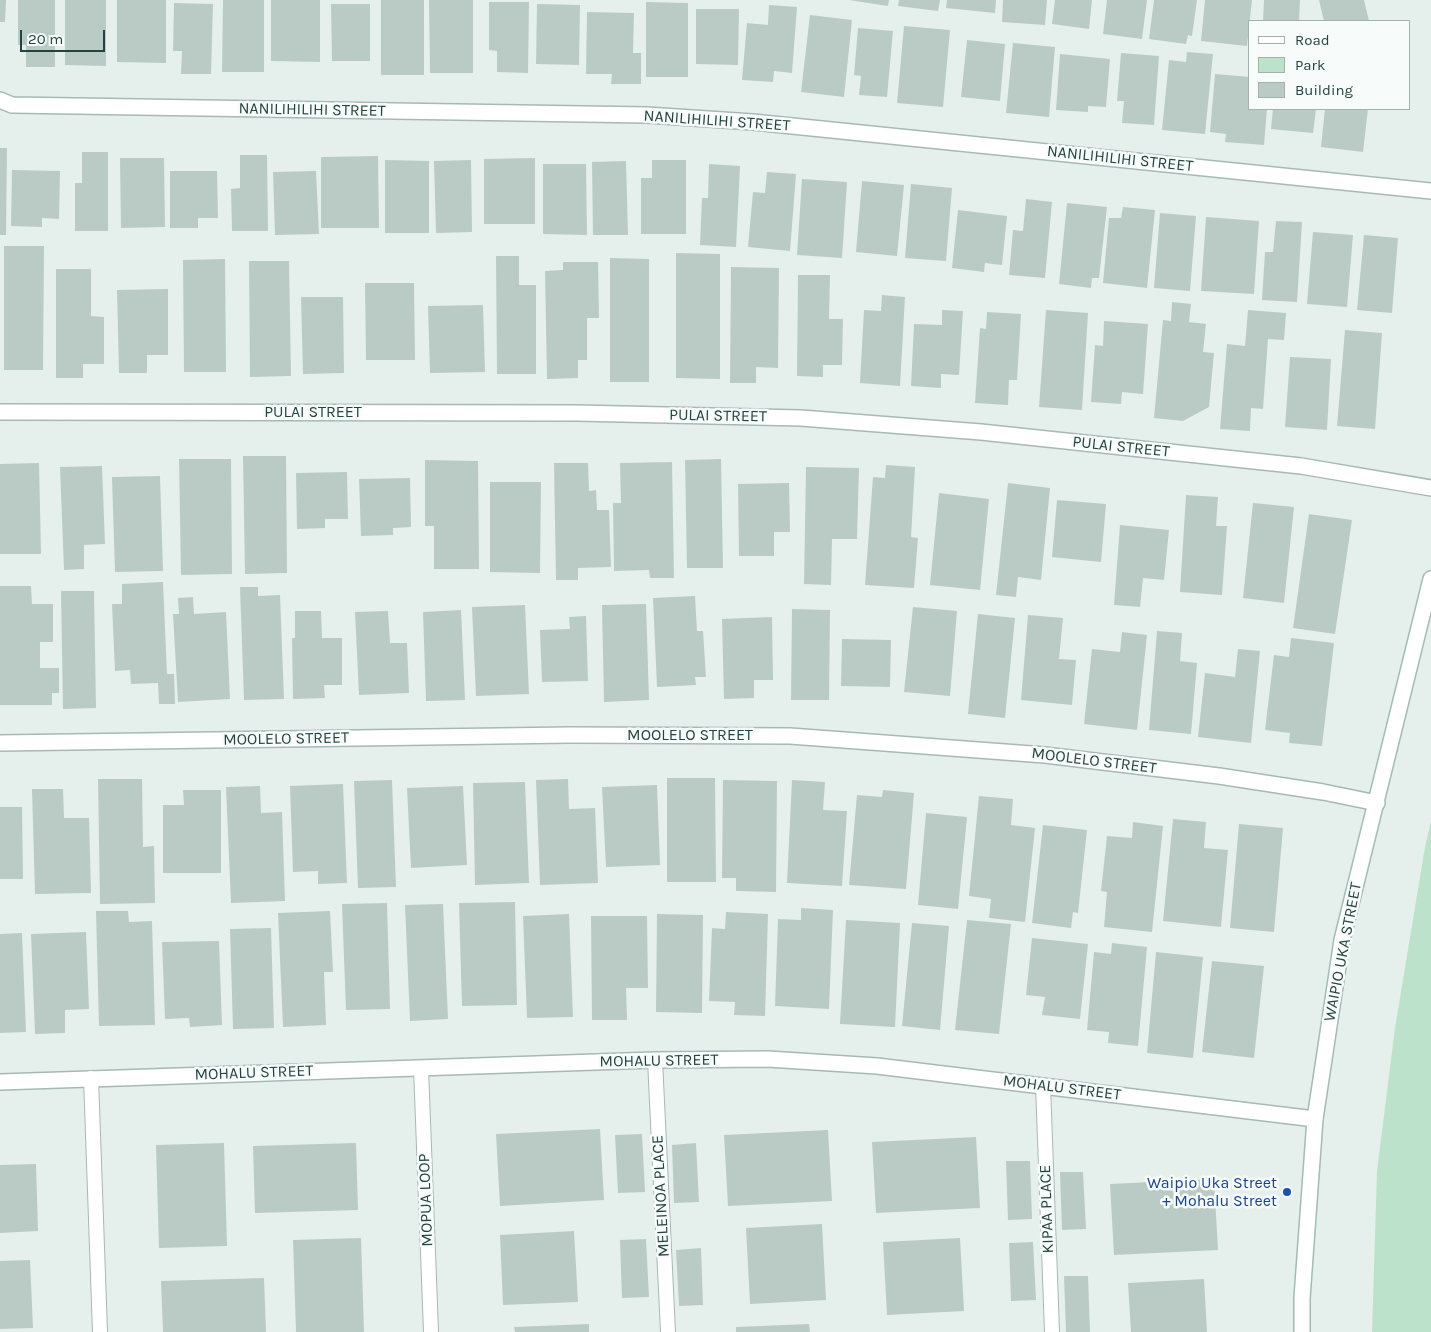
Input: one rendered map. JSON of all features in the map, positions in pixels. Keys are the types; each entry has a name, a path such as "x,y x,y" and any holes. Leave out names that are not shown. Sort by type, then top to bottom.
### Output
{"street":[{"name":"NANILIHILIHI STREET","path":"0,100 12,105 647,115 753,122 1431,191"},
{"name":"PULAI STREET","path":"0,412 576,413 801,418 981,432 1301,466 1431,488"},
{"name":"WAIPIO UKA STREET","path":"1302,1332 1302,1298 1315,1119 1342,940 1431,579"},
{"name":"MOOLELO STREET","path":"0,743 570,735 790,736 1046,755 1219,776 1323,792 1377,803"},
{"name":"MOHALU STREET","path":"0,1082 655,1060 768,1059 868,1065 1315,1119"}],"lane":[{"name":"MELEINOA PLACE","path":"655,1060 668,1332"},
{"name":"MOPUA LOOP","path":"421,1068 431,1332"},
{"path":"91,1078 100,1332"},
{"name":"KIPAA PLACE","path":"1043,1085 1052,1332"}],"green space":[{"path":"1431,821 1431,1332 1372,1332 1377,1171 1395,1028"}],"building":[{"path":"0,0 6,0 5,22 0,22"},
{"path":"18,0 55,0 55,67 26,67 26,45 18,45"},
{"path":"65,0 106,0 106,66 65,65"},
{"path":"117,0 166,0 166,63 117,62"},
{"path":"223,0 264,0 264,72 222,72"},
{"path":"271,0 320,0 320,62 271,61"},
{"path":"381,0 424,0 424,75 381,75"},
{"path":"429,0 473,0 473,73 430,73"},
{"path":"849,0 889,0 888,6"},
{"path":"899,0 940,0 938,11 898,6"},
{"path":"947,0 996,0 995,13 946,8"},
{"path":"1003,0 1047,0 1045,25 1002,22"},
{"path":"1055,0 1092,0 1089,29 1052,24"},
{"path":"1107,0 1147,0 1142,39 1103,34"},
{"path":"1154,0 1197,0 1192,36 1188,35 1186,44 1149,39"},
{"path":"1205,0 1252,0 1250,20 1248,20 1247,46 1201,41"},
{"path":"1264,0 1300,0 1299,20 1263,20"},
{"path":"1319,0 1364,0 1369,20 1324,20"},
{"path":"489,2 529,2 528,73 497,72 497,51 489,50"},
{"path":"646,2 688,3 688,77 646,77"},
{"path":"174,3 213,4 211,74 181,74 182,51 173,51"},
{"path":"331,4 370,4 370,61 332,61"},
{"path":"537,4 580,5 579,65 536,64"},
{"path":"769,5 797,7 792,73 774,71 773,82 742,80 747,23 768,25"},
{"path":"696,9 739,9 738,65 696,64"},
{"path":"587,12 634,13 633,53 641,53 641,84 611,84 612,74 586,74"},
{"path":"810,15 852,20 844,97 801,92"},
{"path":"904,26 950,30 943,107 897,103"},
{"path":"858,28 893,31 887,97 859,95 861,76 854,75"},
{"path":"967,40 1005,44 1000,101 961,97"},
{"path":"1013,43 1055,47 1049,117 1006,113"},
{"path":"1187,52 1213,54 1205,134 1162,130 1169,60 1186,62"},
{"path":"1121,53 1159,56 1154,125 1122,123 1124,101 1117,101"},
{"path":"1060,54 1110,59 1106,107 1088,106 1088,112 1056,110"},
{"path":"1215,74 1248,77 1248,110 1267,110 1264,145 1225,142 1226,134 1210,132"},
{"path":"1273,110 1316,110 1313,133 1271,129"},
{"path":"1325,110 1368,110 1363,152 1321,147"},
{"path":"0,148 7,148 6,235 0,235"},
{"path":"82,152 108,152 108,231 75,231 75,183 82,183"},
{"path":"240,155 267,155 268,231 232,231 231,189 240,188"},
{"path":"378,156 379,228 321,228 321,157"},
{"path":"120,158 164,158 165,227 121,228"},
{"path":"535,158 535,224 484,224 484,159"},
{"path":"385,160 429,161 429,233 385,233"},
{"path":"471,160 472,232 436,233 434,161"},
{"path":"652,160 686,160 686,234 641,234 641,178 652,178"},
{"path":"626,161 628,235 593,235 592,162"},
{"path":"543,164 586,164 587,235 543,234"},
{"path":"709,164 740,166 736,247 700,245 702,198 708,198"},
{"path":"12,170 60,171 59,219 42,218 42,227 11,226"},
{"path":"170,171 217,171 218,218 198,218 198,228 170,228"},
{"path":"316,171 319,234 275,235 273,172"},
{"path":"767,172 796,174 790,251 748,247 753,192 765,193"},
{"path":"802,179 847,182 842,258 797,255"},
{"path":"862,181 904,185 897,256 856,252"},
{"path":"911,184 952,188 946,261 905,258"},
{"path":"1026,199 1052,202 1045,278 1009,275 1013,230 1023,231"},
{"path":"1067,203 1107,207 1099,278 1092,278 1091,288 1059,284"},
{"path":"1123,207 1155,210 1147,288 1103,283 1109,218 1121,218"},
{"path":"958,210 1007,216 1002,265 985,263 984,272 952,268"},
{"path":"1160,213 1196,216 1190,291 1154,288"},
{"path":"1206,217 1259,221 1254,294 1201,291"},
{"path":"1276,221 1302,222 1297,302 1262,300 1265,252 1273,252"},
{"path":"1313,232 1353,235 1347,307 1307,304"},
{"path":"1364,235 1398,238 1392,313 1357,310"},
{"path":"4,246 44,246 43,370 4,370"},
{"path":"676,253 720,254 720,379 676,378"},
{"path":"496,256 519,256 519,285 536,285 536,374 497,374"},
{"path":"610,258 649,259 649,382 610,382"},
{"path":"225,259 226,372 184,372 183,260"},
{"path":"249,261 289,261 291,376 250,377"},
{"path":"563,262 598,262 599,318 587,318 587,360 578,360 578,378 547,379 545,271 563,270"},
{"path":"731,267 779,268 778,368 756,367 756,383 730,383"},
{"path":"56,269 91,269 91,316 104,317 104,364 83,364 83,378 56,378"},
{"path":"798,275 830,275 829,319 843,319 842,365 823,365 823,377 797,376"},
{"path":"365,283 414,283 415,360 366,360"},
{"path":"168,289 168,355 147,355 147,373 119,373 117,290"},
{"path":"882,295 905,297 900,386 860,383 864,310 881,311"},
{"path":"301,297 343,297 344,373 303,374"},
{"path":"1172,302 1191,304 1189,322 1206,324 1203,352 1214,353 1209,407 1183,421 1154,418 1163,320 1171,321"},
{"path":"483,305 485,372 430,373 428,306"},
{"path":"942,310 963,311 959,375 941,374 941,388 911,386 914,324 942,325"},
{"path":"1046,310 1088,313 1082,410 1039,407"},
{"path":"1248,310 1286,313 1284,340 1268,339 1263,409 1251,408 1250,431 1220,429 1227,344 1245,346"},
{"path":"987,312 1021,314 1017,380 1009,380 1008,405 975,403 980,328 986,329"},
{"path":"1104,321 1148,324 1143,394 1122,392 1121,404 1091,402 1095,345 1103,346"},
{"path":"1345,330 1382,333 1375,429 1337,426"},
{"path":"1290,357 1331,359 1327,430 1285,427"},
{"path":"243,456 286,456 287,573 245,574"},
{"path":"179,459 231,459 232,574 181,575"},
{"path":"721,459 723,568 687,568 685,460"},
{"path":"425,460 478,461 479,569 434,569 434,526 425,526"},
{"path":"672,462 674,578 650,578 649,570 614,571 613,503 621,503 620,463"},
{"path":"39,463 41,554 0,554 0,464"},
{"path":"554,463 588,463 589,491 596,490 597,510 609,510 611,567 578,568 578,580 556,580"},
{"path":"886,465 915,467 911,537 918,538 914,588 865,585 873,477 885,478"},
{"path":"102,466 105,544 84,545 84,569 64,570 60,467"},
{"path":"806,467 859,468 857,539 832,539 831,585 804,584"},
{"path":"347,472 348,519 325,519 325,528 297,529 296,473"},
{"path":"160,476 163,571 115,572 112,477"},
{"path":"410,478 411,527 393,528 393,535 361,536 359,479"},
{"path":"490,482 541,482 540,573 490,572"},
{"path":"789,483 790,532 774,532 774,556 739,556 738,484"},
{"path":"1008,483 1050,488 1041,580 1018,577 1016,597 996,595"},
{"path":"939,493 989,499 980,590 930,585"},
{"path":"1186,495 1218,497 1216,526 1227,526 1222,595 1180,592"},
{"path":"1057,500 1106,504 1101,562 1052,557"},
{"path":"1253,503 1294,507 1284,603 1243,598"},
{"path":"1309,514 1352,520 1335,634 1293,628"},
{"path":"1120,525 1169,530 1164,580 1143,578 1140,607 1114,605"},
{"path":"163,582 167,674 174,674 175,704 159,704 158,683 131,684 130,670 115,671 112,604 122,604 122,584"},
{"path":"0,586 31,586 32,604 53,604 53,642 40,642 40,668 59,668 59,693 52,693 52,705 0,705"},
{"path":"240,587 258,587 258,596 280,595 284,699 244,700"},
{"path":"61,591 94,591 96,708 63,709"},
{"path":"695,596 697,631 703,631 706,677 695,677 696,685 657,687 653,598"},
{"path":"193,597 194,614 226,612 230,699 178,702 173,614 179,614 178,598"},
{"path":"646,604 649,700 604,702 602,605"},
{"path":"525,605 529,694 476,696 472,607"},
{"path":"913,607 957,611 950,696 904,692"},
{"path":"792,609 830,610 829,700 791,700"},
{"path":"461,610 465,700 426,701 423,612"},
{"path":"295,611 321,611 322,638 342,638 342,685 324,685 325,698 293,699 292,638 295,638"},
{"path":"388,611 390,643 407,643 409,693 359,695 355,612"},
{"path":"978,614 1015,618 1005,718 968,714"},
{"path":"1028,615 1063,618 1059,659 1076,660 1072,705 1021,700"},
{"path":"586,616 588,681 542,682 540,630 570,629 569,617"},
{"path":"772,617 773,680 754,680 754,698 724,699 722,619"},
{"path":"1157,631 1182,633 1180,661 1197,663 1191,734 1149,730"},
{"path":"1122,632 1147,635 1137,730 1084,724 1092,649 1120,652"},
{"path":"1291,638 1334,643 1322,746 1289,743 1290,733 1265,730 1274,655 1289,657"},
{"path":"842,639 891,640 890,687 841,686"},
{"path":"1238,649 1260,651 1251,743 1198,737 1205,673 1235,677"},
{"path":"667,778 715,778 716,882 667,882"},
{"path":"98,779 142,779 143,847 154,846 155,903 100,904"},
{"path":"568,779 569,809 595,808 598,883 540,885 536,780"},
{"path":"392,780 396,887 358,888 354,781"},
{"path":"723,780 777,781 776,892 736,891 736,878 722,878"},
{"path":"792,780 825,782 823,810 847,811 842,886 787,883"},
{"path":"525,782 529,883 475,885 473,783"},
{"path":"343,784 347,883 318,884 318,871 293,872 290,786"},
{"path":"657,785 660,865 606,867 602,787"},
{"path":"260,786 261,813 282,812 285,901 231,903 226,787"},
{"path":"463,786 467,865 411,868 407,788"},
{"path":"32,789 63,789 64,818 89,818 91,893 35,894"},
{"path":"183,790 221,790 221,873 163,873 163,805 184,805"},
{"path":"883,790 914,793 906,889 849,885 857,795 882,797"},
{"path":"979,796 1013,799 1011,825 1035,828 1025,922 989,918 991,899 969,896"},
{"path":"0,807 22,807 23,879 0,879"},
{"path":"926,813 967,817 958,909 918,905"},
{"path":"1173,819 1206,822 1204,848 1228,850 1221,927 1163,921"},
{"path":"1133,822 1163,826 1152,932 1104,927 1107,892 1101,891 1107,836 1132,838"},
{"path":"1239,824 1283,828 1274,932 1230,928"},
{"path":"1043,825 1087,830 1078,913 1073,912 1071,928 1032,923"},
{"path":"515,902 517,1005 462,1006 459,903"},
{"path":"387,903 390,1009 346,1010 342,904"},
{"path":"443,904 448,1019 410,1021 405,905"},
{"path":"801,908 833,910 829,1009 775,1006 778,919 801,920"},
{"path":"96,911 128,911 129,922 152,921 155,1025 99,1026"},
{"path":"330,911 333,972 324,972 326,1025 283,1027 278,913"},
{"path":"726,912 768,914 765,1016 734,1015 735,1002 709,1001 712,928 725,929"},
{"path":"569,914 573,1017 527,1018 523,916"},
{"path":"657,914 703,915 702,1013 656,1012"},
{"path":"591,916 647,916 648,988 626,988 627,1020 592,1020"},
{"path":"846,920 900,923 895,1027 840,1024"},
{"path":"967,920 1011,924 999,1034 955,1030"},
{"path":"912,923 949,926 940,1030 902,1026"},
{"path":"271,928 274,1028 233,1029 230,929"},
{"path":"86,932 89,1009 65,1010 65,1033 35,1034 31,934"},
{"path":"22,933 26,1032 0,1033 0,934"},
{"path":"1032,938 1088,944 1080,1019 1042,1015 1045,997 1026,995"},
{"path":"219,941 222,1025 190,1027 189,1018 165,1019 162,942"},
{"path":"1112,943 1147,947 1138,1046 1108,1043 1109,1032 1087,1030 1094,952 1111,954"},
{"path":"1156,952 1203,957 1193,1058 1147,1053"},
{"path":"1212,961 1264,966 1254,1058 1202,1052"},
{"path":"600,1129 604,1200 500,1206 496,1134"},
{"path":"828,1130 832,1201 728,1206 724,1135"},
{"path":"642,1134 645,1192 618,1193 615,1135"},
{"path":"976,1137 980,1208 876,1213 872,1142"},
{"path":"224,1143 227,1246 159,1248 156,1145"},
{"path":"356,1143 358,1210 255,1213 253,1146"},
{"path":"696,1143 699,1202 674,1203 672,1145"},
{"path":"1006,1161 1030,1161 1032,1219 1008,1220"},
{"path":"36,1164 38,1231 0,1233 0,1165"},
{"path":"1060,1172 1083,1172 1086,1229 1062,1230"},
{"path":"1214,1179 1218,1250 1114,1255 1110,1184"},
{"path":"822,1224 826,1300 750,1304 746,1228"},
{"path":"574,1231 578,1302 503,1305 500,1235"},
{"path":"361,1238 364,1332 296,1332 293,1240"},
{"path":"960,1238 964,1311 887,1315 883,1242"},
{"path":"646,1239 649,1297 622,1298 620,1240"},
{"path":"1033,1242 1036,1300 1011,1301 1009,1243"},
{"path":"701,1248 703,1305 679,1306 676,1250"},
{"path":"30,1260 33,1328 0,1329 0,1261"},
{"path":"1064,1276 1088,1276 1090,1332 1066,1332"},
{"path":"264,1278 266,1332 163,1332 161,1281"},
{"path":"1204,1279 1207,1332 1131,1332 1128,1283"},
{"path":"589,1324 589,1332 515,1332 514,1327"},
{"path":"809,1324 810,1332 736,1332 736,1327"}],"place":[{"name":"Waipio Uka Street + Mohalu Street","path":"1287,1192"}]}
